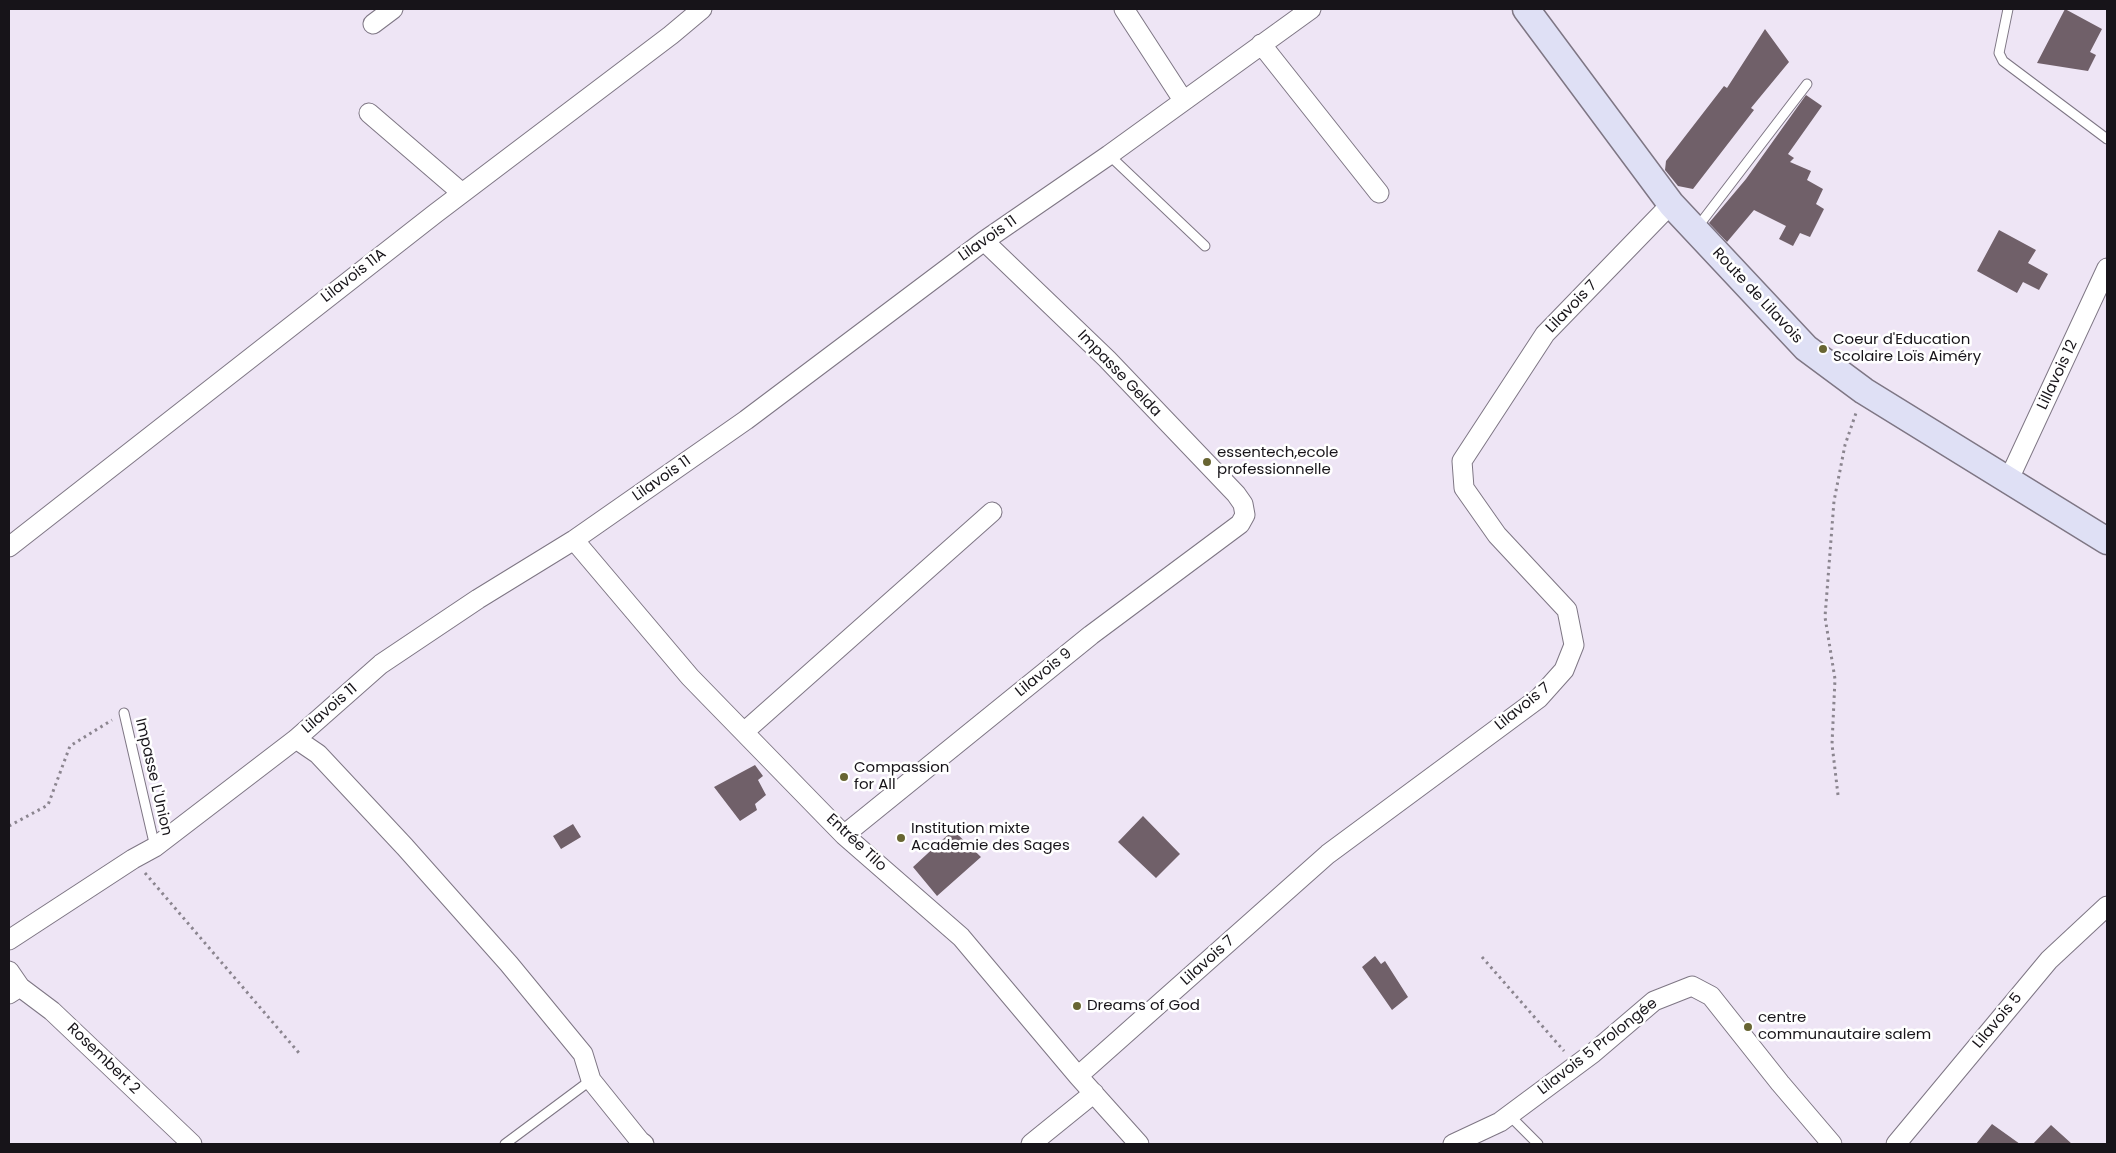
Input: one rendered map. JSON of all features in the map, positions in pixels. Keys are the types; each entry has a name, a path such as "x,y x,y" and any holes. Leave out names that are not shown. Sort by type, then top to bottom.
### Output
{"main road":[{"name":"Route de Lilavois","path":"1526,9 1671,204 1806,348 1864,391 2107,541"}],"street":[{"path":"374,24 393,9"},
{"name":"Lilavois 11A","path":"9,547 462,193 702,9"},
{"path":"1124,9 1183,100"},
{"name":"Lilavois 11","path":"9,940 155,847 296,739 381,664 478,599 574,540 746,420 984,241 1108,155 1310,9"},
{"path":"1261,44 1379,193"},
{"path":"369,113 462,193"},
{"name":"Lilavois 7","path":"1078,1076 1328,854 1539,698 1564,670 1574,645 1567,610 1497,535 1464,488 1462,461 1545,334 1671,204"},
{"name":"Impasse Gelda","path":"984,241 1107,359 1236,494 1243,504 1245,514"},
{"name":"Lillavois 12","path":"2008,481 2107,268"},
{"path":"744,732 992,512"},
{"name":"Lilavois 9","path":"844,835 1091,635 1240,524 1245,514"},
{"name":"Entrée Tilo","path":"574,540 690,677 844,835 961,937 1078,1076 1139,1144"},
{"path":"296,739 318,754 406,847 502,957 583,1054 591,1080 640,1142 644,1144"},
{"name":"Lilavois 5","path":"1896,1144 2049,960 2107,906"},
{"name":"Rosembert 2","path":"9,971 14,991 52,1011 192,1144"},
{"name":"Lilavois 5 Prolongée","path":"1453,1144 1509,1116 1576,1065 1654,1001 1692,986 1711,996 1780,1083 1832,1144"},
{"path":"1031,1144 1094,1093"}],"lane":[{"path":"2008,9 1999,53 2003,61 2107,139"},
{"path":"1695,230 1807,84"},
{"path":"1108,155 1205,246"},
{"name":"Impasse L'Union","path":"124,713 155,847"},
{"path":"505,1144 591,1080"},
{"path":"1509,1116 1538,1144"}],"path":[{"path":"1838,795 1832,744 1835,679 1825,617 1834,501 1845,445 1864,391"},
{"path":"9,826 48,805 70,746 124,713"},
{"path":"133,860 299,1053"},
{"path":"1482,957 1576,1065"}],"building":[{"path":"2065,9 2102,29 2090,52 2096,55 2088,71 2037,63"},
{"path":"1765,29 1789,62 1751,108 1754,110 1693,189 1678,186 1665,170 1666,161 1724,86 1727,88"},
{"path":"1806,95 1822,106 1788,154 1794,158 1790,162 1811,171 1807,180 1823,189 1816,204 1824,209 1810,237 1800,233 1793,246 1779,239 1786,226 1754,210 1727,242 1709,223 1746,179"},
{"path":"1999,230 2036,250 2028,263 2048,274 2039,290 2023,282 2017,293 1977,271"},
{"path":"755,765 763,776 758,780 766,795 755,804 757,810 740,821 714,787"},
{"path":"1143,816 1180,854 1156,878 1118,842"},
{"path":"573,824 581,837 561,849 553,836"},
{"path":"953,830 981,857 937,896 913,867"},
{"path":"1375,956 1381,964 1385,961 1408,997 1392,1010 1362,967"},
{"path":"1992,1124 2020,1144 1976,1144"},
{"path":"2051,1125 2072,1144 2033,1144"}],"place":[{"name":"Coeur d'Education Scolaire Loïs Aiméry","path":"1823,349"},
{"name":"essentech,ecole professionnelle","path":"1207,462"},
{"name":"Compassion for All","path":"844,777"},
{"name":"Institution mixte Academie des Sages","path":"901,838"},
{"name":"Dreams of God","path":"1077,1006"},
{"name":"centre communautaire salem","path":"1748,1027"}]}
